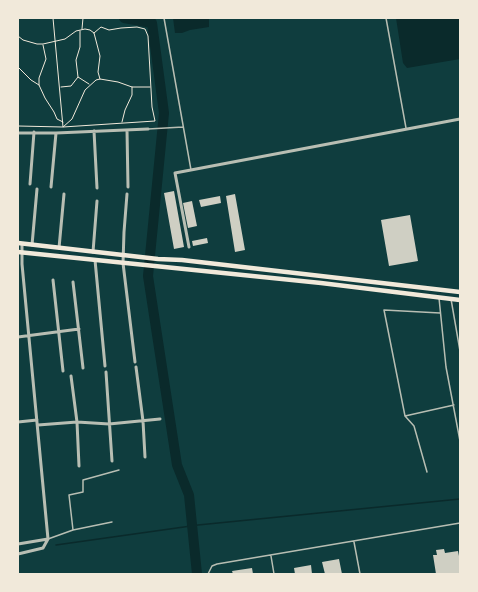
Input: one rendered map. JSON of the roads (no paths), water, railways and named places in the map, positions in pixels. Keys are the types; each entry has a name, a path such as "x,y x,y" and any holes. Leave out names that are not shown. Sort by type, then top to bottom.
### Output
{"main road":[{"path":"20,243 123,256 182,260 460,292"},
{"path":"20,252 321,283 460,300"}],"street":[{"path":"189,247 174,173 460,119"},
{"path":"18,132 56,134 148,129"},
{"path":"127,130 128,187"},
{"path":"30,184 34,132"},
{"path":"94,132 97,188"},
{"path":"51,187 56,134"},
{"path":"32,245 37,189"},
{"path":"59,248 64,194"},
{"path":"127,194 123,263 136,362"},
{"path":"92,252 97,201"},
{"path":"18,554 43,548 48,539 30,335 20,243"},
{"path":"95,260 106,366"},
{"path":"53,280 63,371"},
{"path":"73,282 83,368"},
{"path":"18,337 79,329"},
{"path":"136,367 143,421 145,457"},
{"path":"106,372 112,461"},
{"path":"72,376 77,422 79,466"},
{"path":"38,425 77,422 109,424 160,419"},
{"path":"18,422 37,420"},
{"path":"18,544 48,539"}],"lane":[{"path":"164,18 191,170"},
{"path":"386,18 406,129"},
{"path":"148,129 183,127"},
{"path":"439,298 446,367 460,441"},
{"path":"451,299 460,351"},
{"path":"427,472 414,426 405,416 384,310 440,313"},
{"path":"405,416 454,405"},
{"path":"73,530 69,495 83,492 83,480 119,470"},
{"path":"48,539 73,530 112,522"},
{"path":"208,574 212,566 460,523"},
{"path":"354,541 360,574"},
{"path":"271,556 274,574"}],"water":[{"path":"173,18 209,18 209,27 182,33 175,33"},
{"path":"396,18 460,18 460,59 407,68 403,63"}],"waterway":[{"path":"124,18 152,23 164,113 148,276 177,465 189,495 197,574"},
{"path":"56,545 198,525 460,499"}]}
